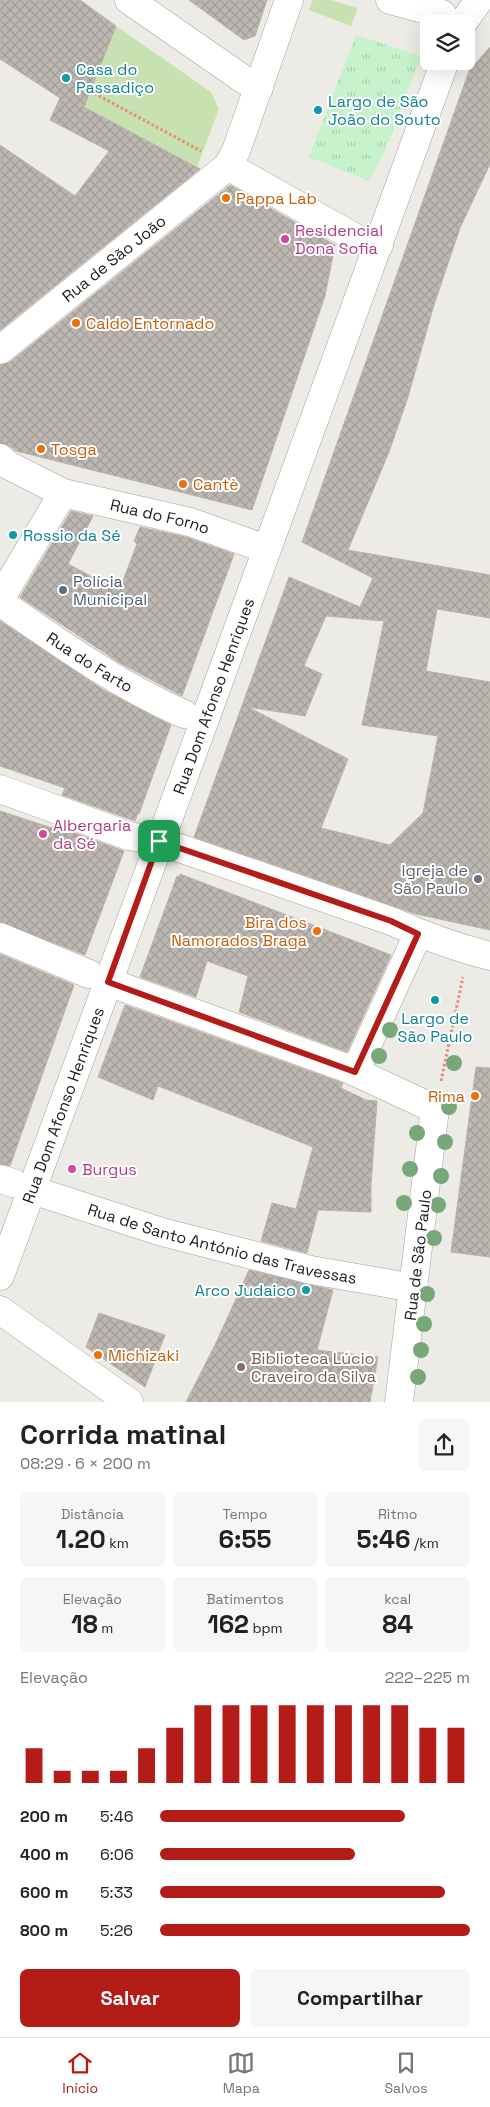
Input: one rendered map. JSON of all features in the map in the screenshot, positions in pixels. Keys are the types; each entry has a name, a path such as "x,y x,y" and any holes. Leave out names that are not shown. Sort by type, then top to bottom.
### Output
{"street":[{"path":"129,0 243,79 259,88"},
{"path":"289,0 232,159 359,240 379,246"},
{"path":"390,0 439,15"},
{"path":"457,15 478,0"},
{"name":"Rua Dom Afonso Henriques","path":"0,1276 15,1184 99,978 159,841 364,287 442,70"},
{"name":"Rua de São João","path":"0,350 232,159"},
{"name":"Rua do Forno","path":"0,458 58,491 190,522 266,549"},
{"path":"0,600 58,491"},
{"name":"Rua do Farto","path":"0,600 71,650 148,698 184,714"},
{"path":"0,789 129,836 159,841 391,921 418,934 479,953"},
{"path":"355,1072 418,934"},
{"path":"0,936 99,978 355,1072 436,1109"},
{"name":"Rua de São Paulo","path":"399,1402 436,1109"},
{"name":"Rua de Santo António das Travessas","path":"15,1184 162,1232 311,1270 414,1288"},
{"path":"0,1310 129,1402"}],"path":[{"path":"90,91 232,159"},
{"path":"436,1109 479,953"}],"green space":[{"path":"313,0 330,0 358,8 351,26 309,10"},
{"path":"116,26 211,92 219,109 197,167 83,107"},
{"path":"356,35 420,56 385,151 369,181 309,157"}],"building":[{"path":"0,0 80,0 116,26 84,107 200,169 0,330 0,145 75,196 109,151 50,120 60,98 0,59"},
{"path":"189,0 267,0 255,36 244,40"},
{"path":"490,47 490,164 460,228 434,305 408,397 389,452 348,550 490,575 490,618 437,609 426,671 490,682 490,930 416,914 194,837 289,577 360,607 373,578 302,542 469,71 475,70 475,64","holes":["326,616 384,621 362,725 438,736 423,813 390,845 321,828 348,759 248,707 305,716 322,674 304,666"]},
{"path":"230,185 335,245 325,296 252,510 16,451 10,446 0,443 0,365 10,362"},
{"path":"71,511 93,516 68,564 119,591 137,544 134,541 140,527 186,537 234,554 182,696 120,663 20,597"},
{"path":"0,621 104,690 171,725 135,821 62,795 65,788 0,766"},
{"path":"0,811 52,828 53,825 124,851 85,955 0,922"},
{"path":"180,874 391,955 347,1052 239,1012 248,976 207,961 196,997 140,977 177,876 179,877"},
{"path":"0,954 74,985 10,1166 0,1164"},
{"path":"125,1005 343,1083 341,1088 366,1100 377,1101 371,1184 371,1212 318,1210 307,1253 261,1241 272,1203 296,1209 313,1147 158,1086 153,1100 98,1077"},
{"path":"476,1067 490,1068 490,1257 451,1252"},
{"path":"249,1270 333,1290 317,1350 378,1357 370,1402 186,1402 215,1345"},
{"path":"99,1313 165,1335 145,1387 86,1347"}],"place":[{"name":"Casa do Passadiço","path":"66,78"},
{"name":"Largo de São João do Souto","path":"318,110"},
{"name":"Pappa Lab","path":"226,198"},
{"name":"Residencial Dona Sofia","path":"285,239"},
{"name":"Caldo Entornado","path":"76,323"},
{"name":"Tosga","path":"41,449"},
{"name":"Cantè","path":"183,484"},
{"name":"Rossio da Sé","path":"13,535"},
{"name":"Polícia Municipal","path":"63,590"},
{"name":"Albergaria da Sé","path":"43,834"},
{"name":"Igreja de São Paulo","path":"478,879"},
{"name":"Bira dos Namorados Braga","path":"317,931"},
{"name":"Largo de São Paulo","path":"435,1000"},
{"name":"Rima","path":"475,1096"},
{"name":"Burgus","path":"72,1169"},
{"name":"Arco Judaico","path":"306,1290"},
{"name":"Michizaki","path":"98,1355"},
{"name":"Biblioteca Lúcio Craveiro da Silva","path":"241,1367"}],"route":[{"path":"159,841 391,921 418,934 355,1072 108,982 159,841"}]}
